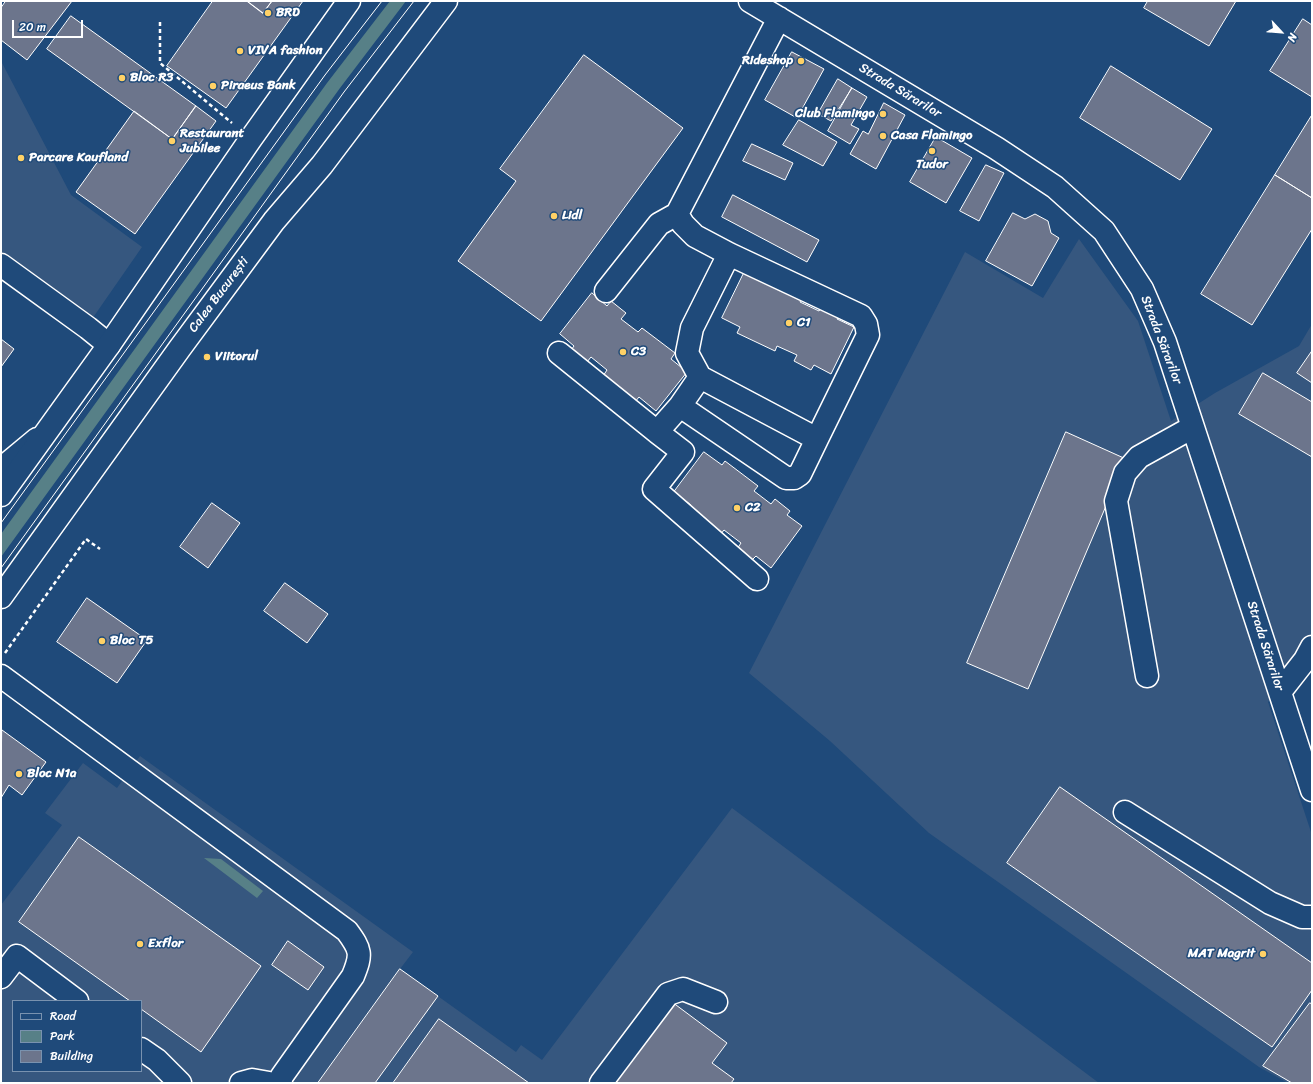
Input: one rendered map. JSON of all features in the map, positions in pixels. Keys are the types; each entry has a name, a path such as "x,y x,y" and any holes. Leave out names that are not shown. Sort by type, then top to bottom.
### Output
{"main road":[{"path":"1,495 109,346 250,140 349,1"},
{"name":"Calea București","path":"1,597 180,348 274,222 322,165 446,1"},
{"name":"Strada Sărarilor","path":"750,1 1022,165 1055,187 1104,231 1142,289 1165,342 1312,790"},
{"path":"606,291 659,224 677,214 779,18"},
{"path":"677,214 683,224 695,236 729,254 861,316 866,324 868,335 800,474 794,478 786,478 680,406"},
{"path":"729,254 692,328 687,353 700,378 817,439"},
{"path":"1,265 88,328 109,346"},
{"path":"559,353 683,452 654,490 757,579"},
{"path":"657,432 680,406 700,378"},
{"path":"1147,676 1116,501 1126,473 1139,457 1193,427"},
{"path":"1,469 47,431"},
{"path":"1280,692 1312,647"},
{"path":"1,676 348,931 357,944 360,960 353,976 282,1076 280,1083"},
{"path":"1125,812 1270,903 1302,917 1312,917"},
{"path":"1,977 17,956 76,1000"},
{"path":"601,1083 668,994 683,989 716,1002"},
{"path":"142,1050 157,1060 180,1083"},
{"path":"241,1083 252,1080 269,1083"}],"path":[{"path":"160,22 160,63 232,123"},
{"path":"1,658 86,539 100,549"}],"shaded area":[{"path":"1,61 71,195 142,247 83,332 1,272"},
{"path":"1079,239 1138,321 1171,421 1215,393 1299,346 1312,324 1312,634 1268,702 1312,835 1312,1083 1288,1083 1259,1067 929,833 830,741 749,673 965,252 1043,298"},
{"path":"140,756 413,952 400,969 516,1052 521,1045 542,1060 732,808 1099,1083 1,1083 1,905 62,825 45,813 83,763 117,788"}],"green space":[{"path":"390,1 406,1 340,88 1,557 1,534 327,83"},
{"path":"204,858 221,859 263,891 257,898"}],"building":[{"path":"6,1 72,1 27,60 1,40 1,8"},
{"path":"213,1 247,1 263,13 272,1 303,1 226,108 167,66"},
{"path":"247,1 272,1 263,13"},
{"path":"1148,1 1236,1 1209,46 1144,8"},
{"name":"Bloc R3","path":"71,16 196,106 172,139 47,49"},
{"path":"1303,19 1312,25 1312,97 1270,71"},
{"path":"792,52 824,69 797,118 765,100"},
{"name":"Lidl","path":"584,55 683,128 541,321 458,261 516,181 500,169"},
{"path":"1111,66 1212,129 1180,180 1080,118"},
{"path":"838,79 852,88 831,121 818,114"},
{"path":"852,88 867,97 851,125 859,129 850,144 828,131"},
{"path":"884,103 905,115 876,169 850,154 863,131 868,134"},
{"path":"196,106 216,121 135,234 76,192 134,111 172,139"},
{"path":"1312,115 1312,198 1275,175"},
{"path":"799,120 837,142 823,166 783,145"},
{"path":"936,137 972,158 946,203 910,182"},
{"path":"752,144 793,163 785,180 743,161"},
{"path":"986,165 1004,173 979,221 960,211"},
{"path":"1275,175 1312,198 1312,229 1252,325 1201,294"},
{"path":"733,195 819,240 807,262 722,217"},
{"path":"1013,213 1025,219 1035,214 1048,221 1051,233 1059,238 1032,286 986,261"},
{"name":"C1","path":"744,273 803,296 800,302 819,311 822,306 840,314 837,319 854,327 831,374 814,365 811,370 794,361 797,355 777,346 775,351 737,333 740,327 722,318"},
{"name":"C3","path":"592,293 607,306 611,301 626,313 621,319 638,332 642,328 675,353 671,359 687,372 656,411 639,397 635,402 603,376 607,370 591,357 587,362 571,350 574,346 560,334"},
{"path":"1,339 14,349 1,367"},
{"path":"1312,351 1312,383 1297,373"},
{"path":"1263,373 1312,402 1312,457 1239,414"},
{"path":"1066,432 1126,459 1028,689 967,663"},
{"name":"C2","path":"704,452 722,465 725,461 758,486 754,491 771,504 775,499 790,511 787,515 802,526 771,568 756,556 752,560 737,549 741,543 724,530 720,535 687,510 691,505 674,492"},
{"path":"212,503 240,523 208,568 180,547"},
{"path":"285,583 328,614 307,643 264,611"},
{"name":"Bloc T5","path":"87,598 147,640 117,683 57,642"},
{"name":"Bloc N1a","path":"2,730 46,762 22,795 9,785 1,798"},
{"path":"1060,787 1312,963 1312,990 1272,1047 1007,863"},
{"name":"Exflor","path":"79,837 261,966 201,1052 142,1010 142,1000 129,1000 19,922"},
{"path":"288,941 324,967 308,990 272,965"},
{"path":"400,969 438,996 375,1083 318,1083"},
{"path":"672,1002 727,1043 712,1063 734,1079 731,1083 612,1083"},
{"path":"1310,1003 1312,1004 1312,1083 1292,1083 1263,1066"},
{"path":"439,1019 529,1083 395,1083 394,1082"}],"tram line":[{"path":"1,523 325,75 382,1"},
{"path":"1,568 344,92 414,1"}],"place":[{"name":"BRD","path":"268,13"},
{"name":"VIVA fashion","path":"240,51"},
{"name":"Rideshop","path":"801,61"},
{"name":"Bloc R3","path":"122,78"},
{"name":"Piraeus Bank","path":"213,86"},
{"name":"Club Flamingo","path":"883,114"},
{"name":"Casa Flamingo","path":"883,136"},
{"name":"Restaurant Jubilee","path":"172,141"},
{"name":"Tudor","path":"932,151"},
{"name":"Parcare Kaufland","path":"21,158"},
{"name":"Lidl","path":"554,216"},
{"name":"C1","path":"789,323"},
{"name":"C3","path":"623,352"},
{"name":"Viitorul","path":"207,357"},
{"name":"C2","path":"737,508"},
{"name":"Bloc T5","path":"102,641"},
{"name":"Bloc N1a","path":"19,774"},
{"name":"Exflor","path":"140,944"},
{"name":"MAT Magrit","path":"1263,954"}]}
